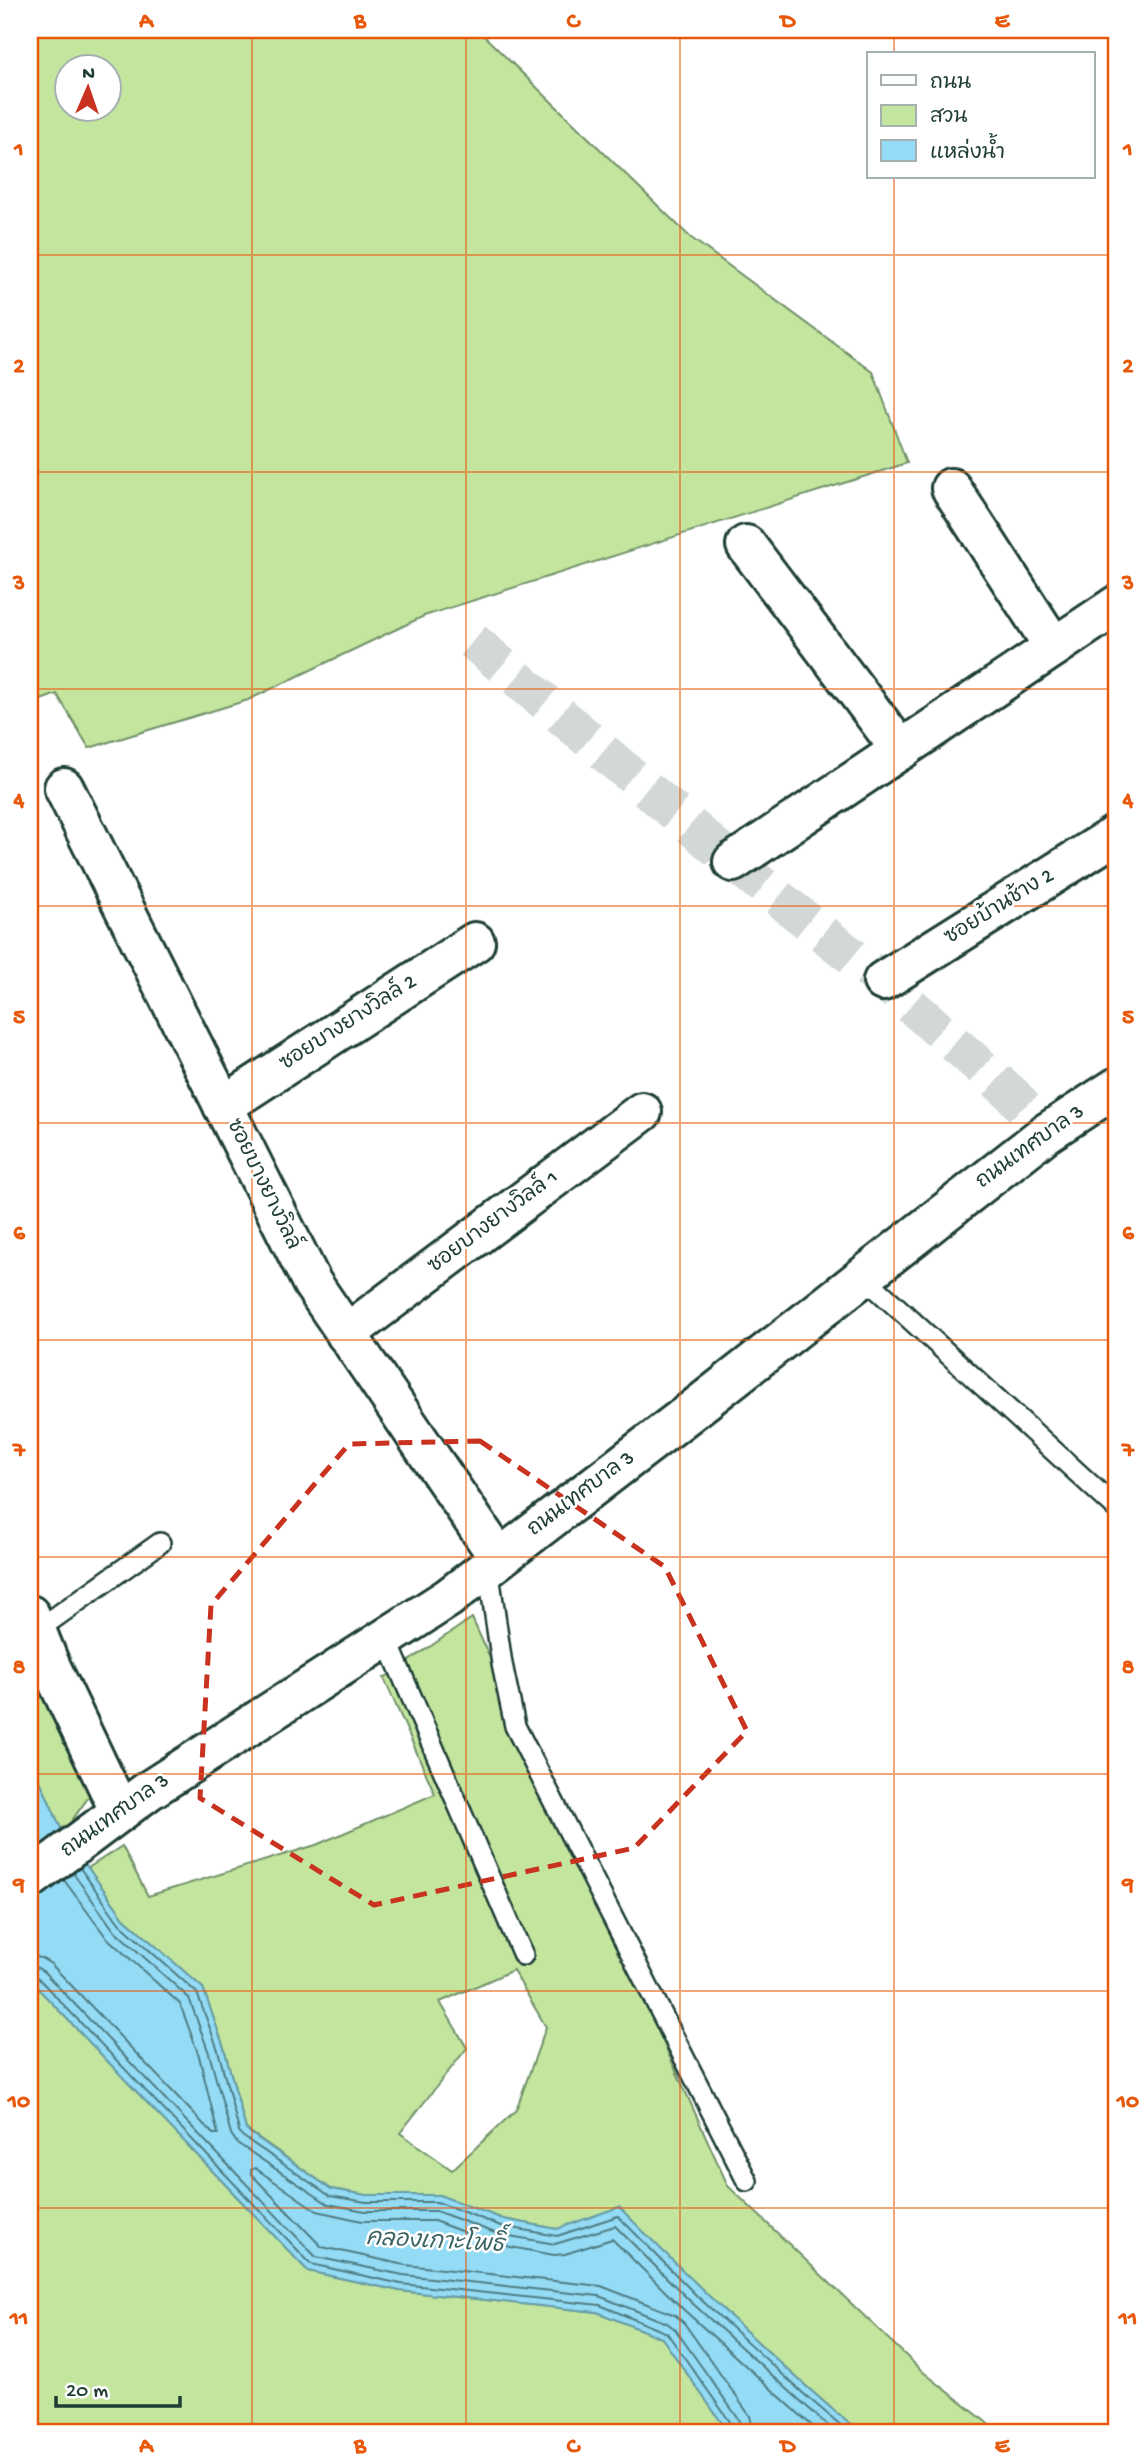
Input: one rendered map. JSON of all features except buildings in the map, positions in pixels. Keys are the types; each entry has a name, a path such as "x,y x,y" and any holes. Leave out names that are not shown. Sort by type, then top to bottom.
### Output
{"street":[{"path":"951,488 1054,647"},
{"path":"746,545 901,750"},
{"path":"733,862 1117,605"},
{"name":"ซอยบางยางวิลล์","path":"64,788 312,1283 494,1562"},
{"name":"ซอยบ้านช้าง 2","path":"883,981 1117,834"},
{"name":"ซอยบางยางวิลล์ 2","path":"223,1106 475,942"},
{"name":"ถนนเทศบาล 3","path":"30,1879 148,1791 448,1598 1045,1134 1117,1087"},
{"name":"ซอยบางยางวิลล์ 1","path":"346,1334 642,1112"},
{"path":"33,1623 105,1823"}],"lane":[{"path":"863,1276 1117,1509"},
{"path":"33,1623 160,1543"},
{"path":"494,1562 502,1664 514,1726 747,2181"},
{"path":"386,1638 523,1955"}],"highlighted area":[{"path":"480,1441 665,1567 747,1731 634,1848 374,1905 200,1798 211,1605 349,1444"}],"green space":[{"path":"30,30 478,30 690,237 873,372 907,463 424,616 248,700 89,748 57,694 30,704"},
{"path":"472,1618 728,2186 922,2371 1000,2433 860,2433 737,2323 619,2208 557,2229 503,2219 439,2195 366,2195 331,2189 246,2129 224,2048 203,1988 124,1918 88,1868 122,1846 148,1896 316,1845 435,1794 384,1678","holes":["513,1970 546,2027 516,2110 452,2170 400,2133 467,2048 440,2002"]},
{"path":"30,1644 90,1795 63,1833 30,1758"},
{"path":"30,1980 308,2271 400,2291 597,2312 662,2338 729,2433 30,2433"}],"water":[{"name":"คลองเกาะโพธิ์","path":"30,1758 63,1833 124,1918 203,1988 224,2048 246,2130 331,2189 366,2195 439,2195 503,2219 557,2229 619,2207 737,2323 860,2433 729,2433 662,2338 597,2312 400,2291 308,2271 30,1980"}],"tunnel":[{"path":"473,641 733,862 883,981 1013,1095 1045,1134"}]}
